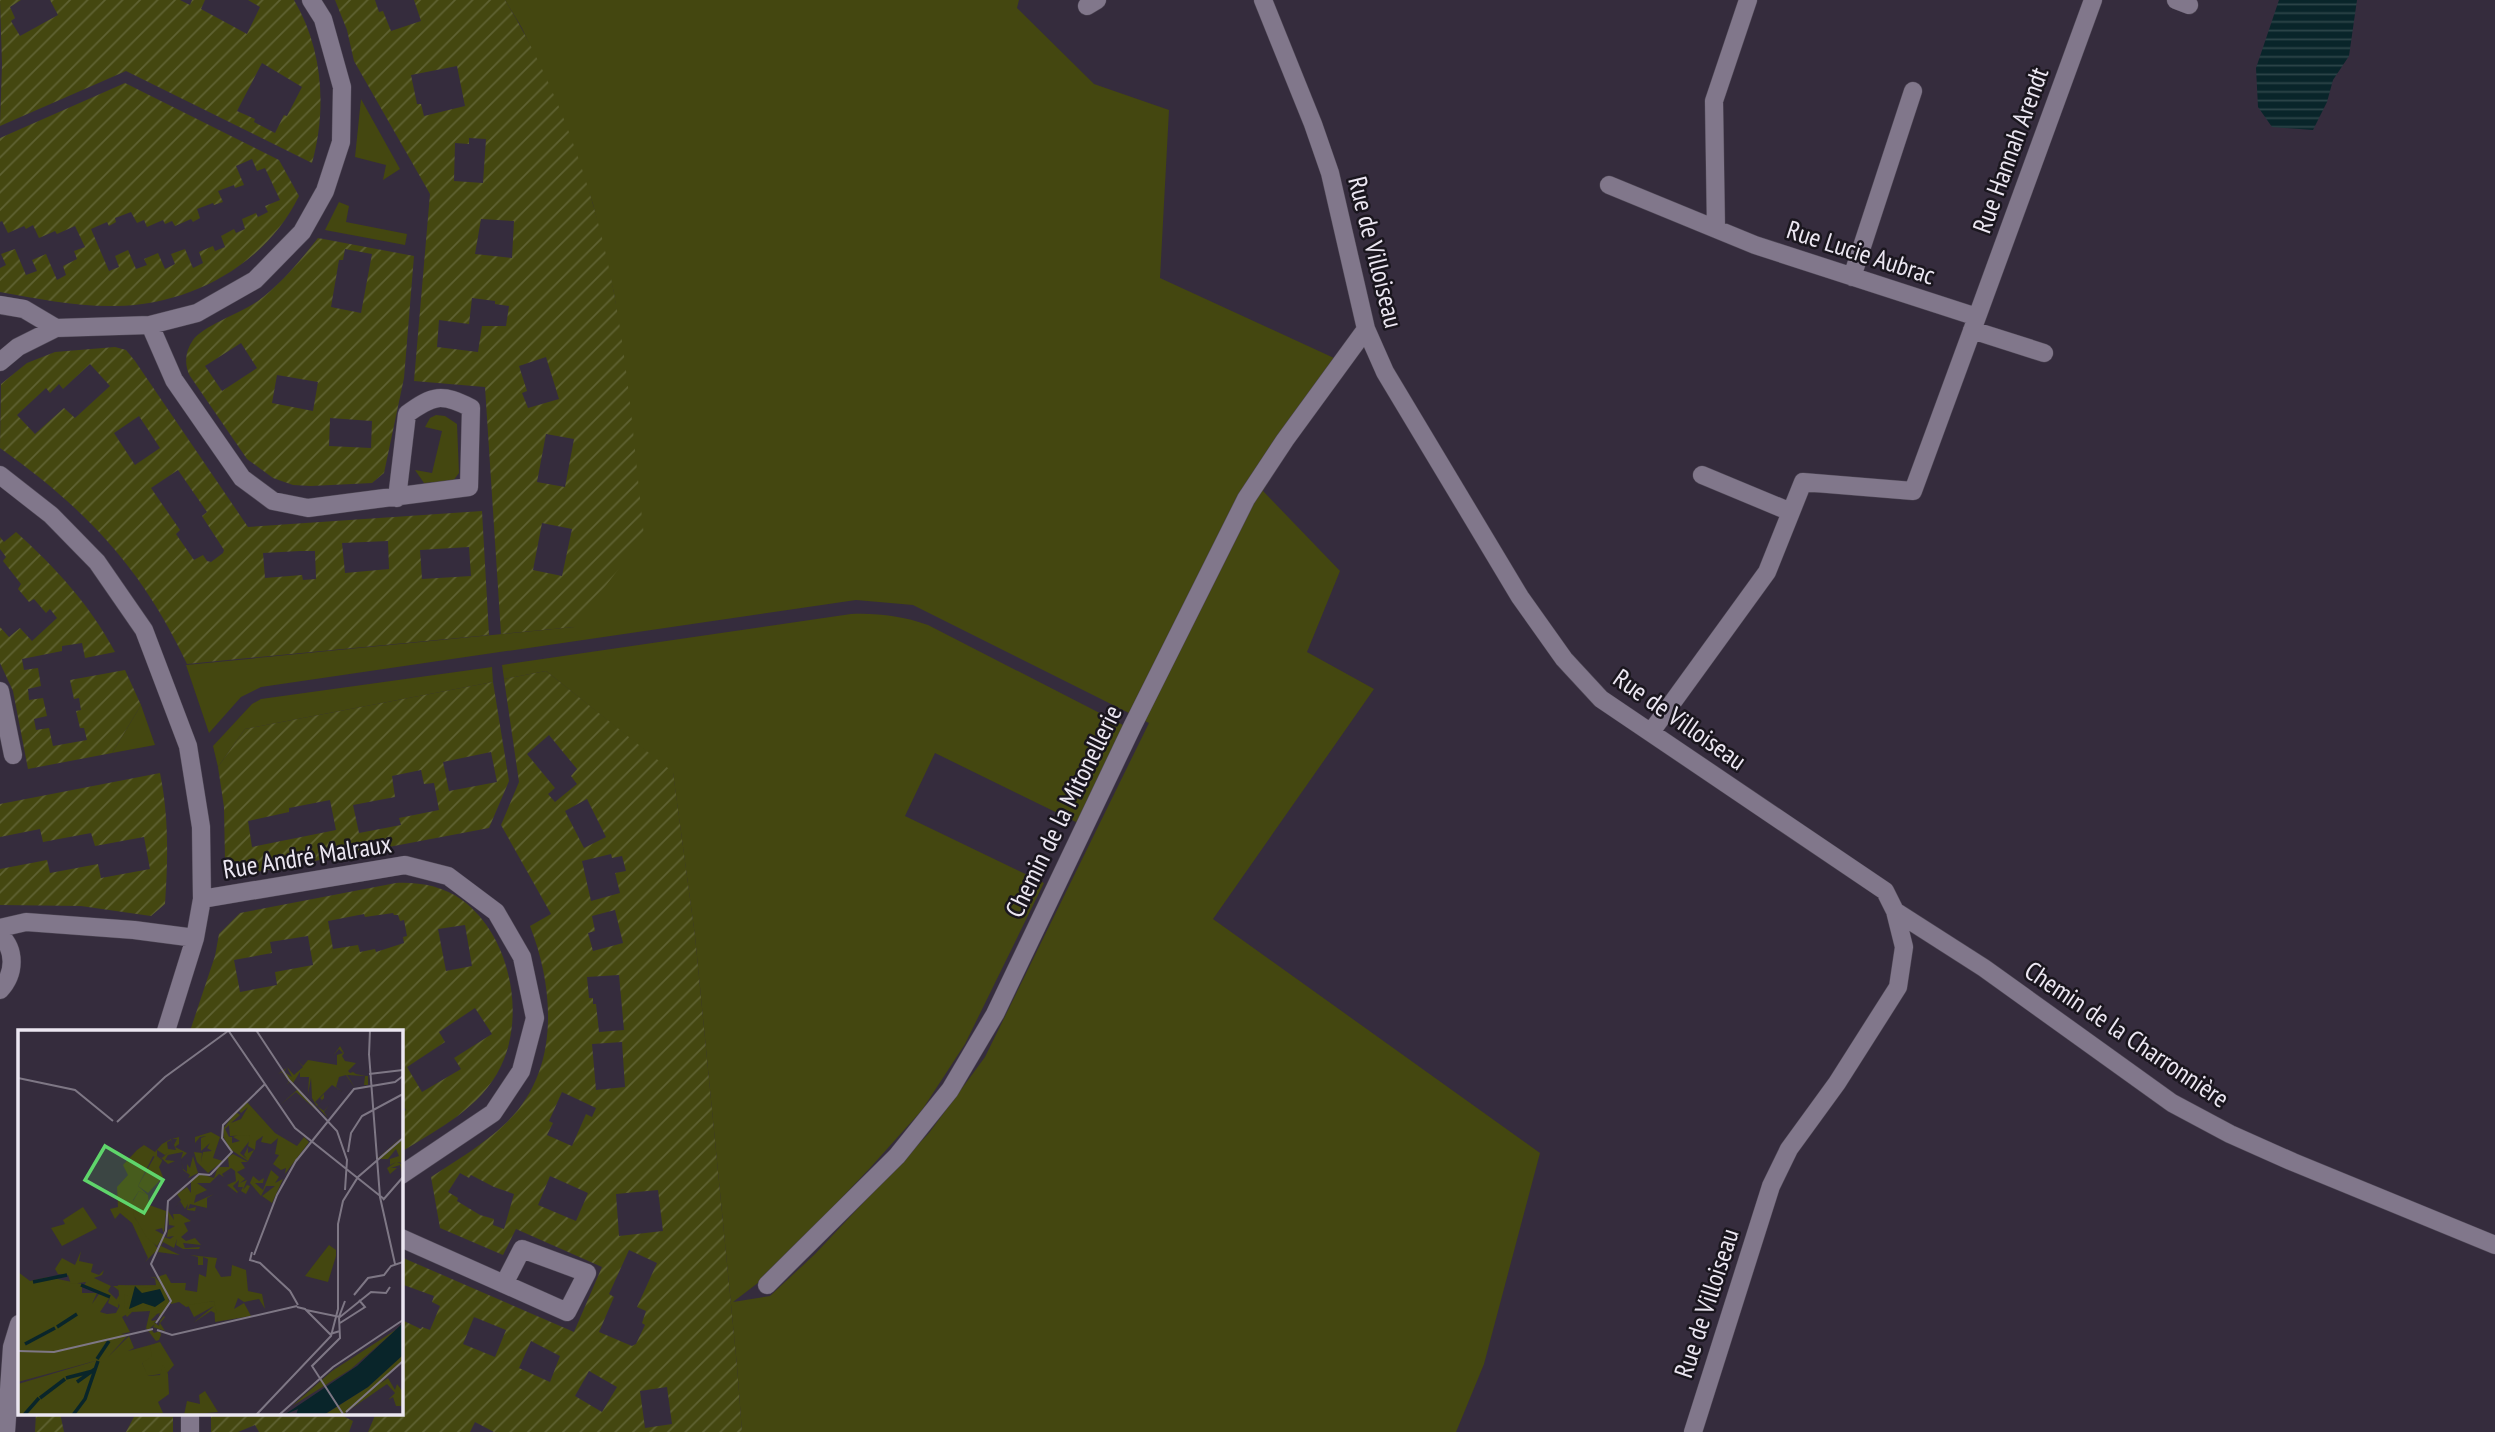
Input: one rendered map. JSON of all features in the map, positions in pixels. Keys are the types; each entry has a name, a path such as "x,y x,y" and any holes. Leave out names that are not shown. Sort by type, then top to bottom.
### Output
{"street":[{"path":"0,362 18,347 57,328 150,325 197,313 255,280 302,232 325,191 341,142 342,87 323,19 311,0"},
{"name":"Rue de Villoiseau","path":"1263,0 1330,173 1366,329 1384,372 1520,597 1564,659 1601,699 1885,891 1895,911 1904,947 1898,987 1837,1083 1789,1149 1771,1186 1693,1432"},
{"path":"1716,229 1714,101 1748,0"},
{"name":"Rue Hannah Arendt","path":"1975,324 2092,0"},
{"path":"1852,277 1913,91"},
{"name":"Rue Lucie Aubrac","path":"1609,185 1716,229 1852,277 2044,353"},
{"path":"0,305 24,309 57,328"},
{"path":"1650,732 1767,572 1803,482 1913,491 1975,324"},
{"path":"150,325 174,380 242,478 273,501 308,508 397,498 469,488 471,408 453,398 428,399 407,414 397,498"},
{"name":"Chemin de la Mitonellerie","path":"767,1285 897,1156 950,1090 995,1014 1133,726 1247,499 1285,440 1366,329"},
{"path":"0,474 51,515 97,562 144,631 188,746 201,827 202,899 195,938 166,1030"},
{"path":"1702,475 1791,512"},
{"path":"0,691 13,755"},
{"name":"Rue André Malraux","path":"202,899 405,865 448,876 496,912 522,957 535,1018 521,1071 493,1113 402,1174"},
{"name":"Chemin de la Charronnière","path":"1895,911 1983,968 2172,1102 2230,1134 2495,1245"},
{"path":"0,928 26,922 134,930 195,938"},
{"path":"0,935 10,950 12,962 10,975 0,990"},
{"path":"402,1238 504,1284 567,1312 587,1273 522,1249 504,1284"},
{"path":"6,1432 12,1347 18,1327"},
{"path":"190,1414 190,1432"}],"shaded area":[{"path":"0,0 21,0 10,7 15,18 11,21 20,36 58,15 50,0 180,0 190,5 192,0 205,0 201,9 247,34 260,7 248,0 294,0 311,39 320,80 320,122 312,163 126,71 0,126","holes":["262,63 302,87 275,133 237,111"]},
{"path":"335,0 375,0 391,31 421,21 414,0 505,0 542,69 573,142 597,217 614,293 628,384 644,536 574,627 501,634 485,387 414,381 430,194 354,61 347,30","holes":["457,66 465,106 424,116 421,104 417,104 411,75","469,138 486,139 483,183 454,181 455,143 469,144","481,219 514,221 512,258 475,254","472,298 509,306 506,326 482,326 478,352 437,347 439,320 469,324","546,357 559,399 528,408 522,393 527,391 519,366","546,434 574,439 565,487 537,482","542,523 572,529 562,576 533,570"]},
{"path":"505,0 1019,0 1017,8 1094,84 1169,110 1160,278 1334,358 1263,491 1340,571 1307,652 1374,689 1213,919 1540,1153 1484,1364 1456,1432 742,1432 695,936 673,773 546,671 504,679 502,665 851,614 881,615 928,625 1125,726 1078,823 935,753 905,816 1044,883 965,1044 922,1110 767,1276 733,1302 770,1296 815,1254 929,1133 985,1057 1149,723 913,605 856,600 261,687 241,697 209,733 186,665 574,627 628,392 614,293 593,204 564,121 522,28"},
{"path":"2279,0 2357,0 2349,56 2333,80 2327,102 2313,130 2272,127 2258,107 2256,68"},
{"path":"125,83 279,160 299,196 285,220 267,242 246,260 198,289 172,298 144,304 101,306 0,292 0,268 6,265 1,254 15,249 26,275 37,271 32,260 46,254 57,280 66,275 63,266 77,259 74,251 85,247 75,226 39,238 33,225 8,233 2,221 0,222 0,138","holes":["252,159 257,171 265,168 280,200 265,206 268,212 258,217 256,213 242,219 245,229 236,233 234,229 221,236 225,247 215,251 213,246 199,252 203,263 193,268 185,249 171,254 175,264 165,269 158,253 144,259 147,265 136,269 128,250 115,256 119,267 109,271 91,229 107,222 109,226 116,222 115,218 131,212 137,223 144,220 147,227 163,220 165,224 172,221 175,226 191,219 193,222 200,218 197,209 223,202 218,191 234,185 235,188 244,185 236,166"]},
{"path":"361,99 400,169 383,180 386,165 355,157"},
{"path":"339,202 349,206 346,222 407,234 405,245 325,230"},
{"path":"318,238 414,256 404,378 384,473 372,483 311,486 293,485 273,478 247,459 190,376 187,367 188,349 198,335 267,294","holes":["345,249 372,254 361,313 331,307 339,260 343,260","241,343 257,368 222,391 205,366","277,375 318,382 313,411 272,403","330,418 372,421 371,448 329,446"]},
{"path":"115,347 126,350 248,527 482,511 489,635 187,664 151,598 109,543 59,494 0,448 1,384 27,363 55,352","holes":["90,364 110,386 75,418 64,408 35,434 17,415 46,388 50,393 59,384 63,389","139,416 160,448 135,465 114,433","178,470 207,512 202,516 224,550 223,553 211,562 203,555 194,560 176,534 180,530 151,488","388,541 389,569 345,573 342,543","469,547 471,576 422,579 420,550","315,551 316,579 303,580 302,575 265,578 263,553"]},
{"path":"436,415 445,416 457,424 459,473 453,481 424,483 415,470 432,473 442,431 425,427 430,418"},
{"path":"16,532 71,588 95,618 115,652 85,658 82,643 62,646 62,651 22,659 24,670 38,668 41,686 28,689 29,700 43,698 47,716 34,719 36,730 49,728 53,746 87,740 84,728 80,728 76,711 81,710 79,698 74,699 70,680 125,670 141,705 112,753 28,769 13,691 0,663 0,627 9,637 20,628 32,641 57,618 50,609 46,613 34,599 29,602 18,589 21,584 3,561 6,557 0,549 0,537 4,542"},
{"path":"492,667 493,682 245,729 218,767 213,746 252,704 261,699"},
{"path":"546,671 673,772 695,936 742,1432 494,1432 475,1422 470,1432 368,1432 376,1414 402,1414 404,1321 430,1330 440,1306 432,1302 434,1296 402,1284 402,1257 574,1332 602,1267 516,1229 503,1255 440,1228 431,1177 506,1123 524,1103 536,1080 544,1055 548,1003 530,926 551,914 501,825 519,782 504,679","holes":["549,735 577,769 571,776 577,784 555,802 548,794 555,788 527,754","587,799 606,837 584,848 565,811","611,854 612,858 622,856 626,871 615,873 620,893 591,901 582,861","615,910 623,943 593,951 588,933 595,931 592,916","619,975 624,1030 599,1032 596,1004 593,1004 593,998 589,998 587,977","622,1042 625,1087 596,1090 592,1044","562,1092 596,1108 592,1117 586,1114 572,1146 547,1135 553,1123 549,1121","460,1173 469,1178 471,1175 514,1194 504,1229 493,1225 494,1219 480,1215 457,1201 458,1198 448,1192","550,1176 588,1193 576,1221 538,1205","658,1190 663,1231 619,1236 616,1194","629,1250 657,1263 637,1307 646,1311 642,1323 645,1325 636,1344 632,1346 599,1332 614,1297 609,1294","474,1317 506,1330 495,1357 463,1344","531,1341 560,1356 550,1382 519,1368","589,1371 617,1387 602,1412 575,1396","667,1387 672,1424 645,1428 640,1391"]},
{"path":"493,682 509,781 489,828 241,875 225,861 224,807 218,767 245,729","holes":["491,752 497,782 449,791 443,762","421,770 424,784 434,783 439,810 399,818 401,825 359,833 353,805 395,797 392,776","330,800 336,830 252,847 248,821 289,812 289,808"]},
{"path":"141,705 155,745 112,753"},
{"path":"160,773 167,838 165,904 151,916 81,906 0,905 0,869 47,860 50,873 98,864 101,878 150,869 144,837 95,846 91,833 43,842 40,829 0,837 0,804"},
{"path":"396,883 413,883 447,891 478,915 492,933 502,954 509,977 512,1023 501,1066 482,1094 470,1106 444,1126 402,1151 402,1112 406,1110 402,1104 402,1030 190,1030 215,956 219,934 240,913","holes":["393,913 398,915 400,921 404,920 407,936 403,937 404,943 376,952 375,949 360,952 358,945 333,949 328,921 364,914 365,917","465,925 472,966 446,971 438,929","308,936 313,965 275,972 277,985 240,992 234,960 272,953 270,942","475,1008 492,1034 454,1058 461,1069 422,1092 407,1067 445,1042 439,1032"]},
{"path":"36,1414 60,1414 64,1432 35,1432"},
{"path":"135,1414 173,1414 173,1432 126,1432"},
{"path":"346,1414 345,1417 353,1421 349,1432 259,1432 255,1425 238,1432 211,1432 211,1415"}]}
